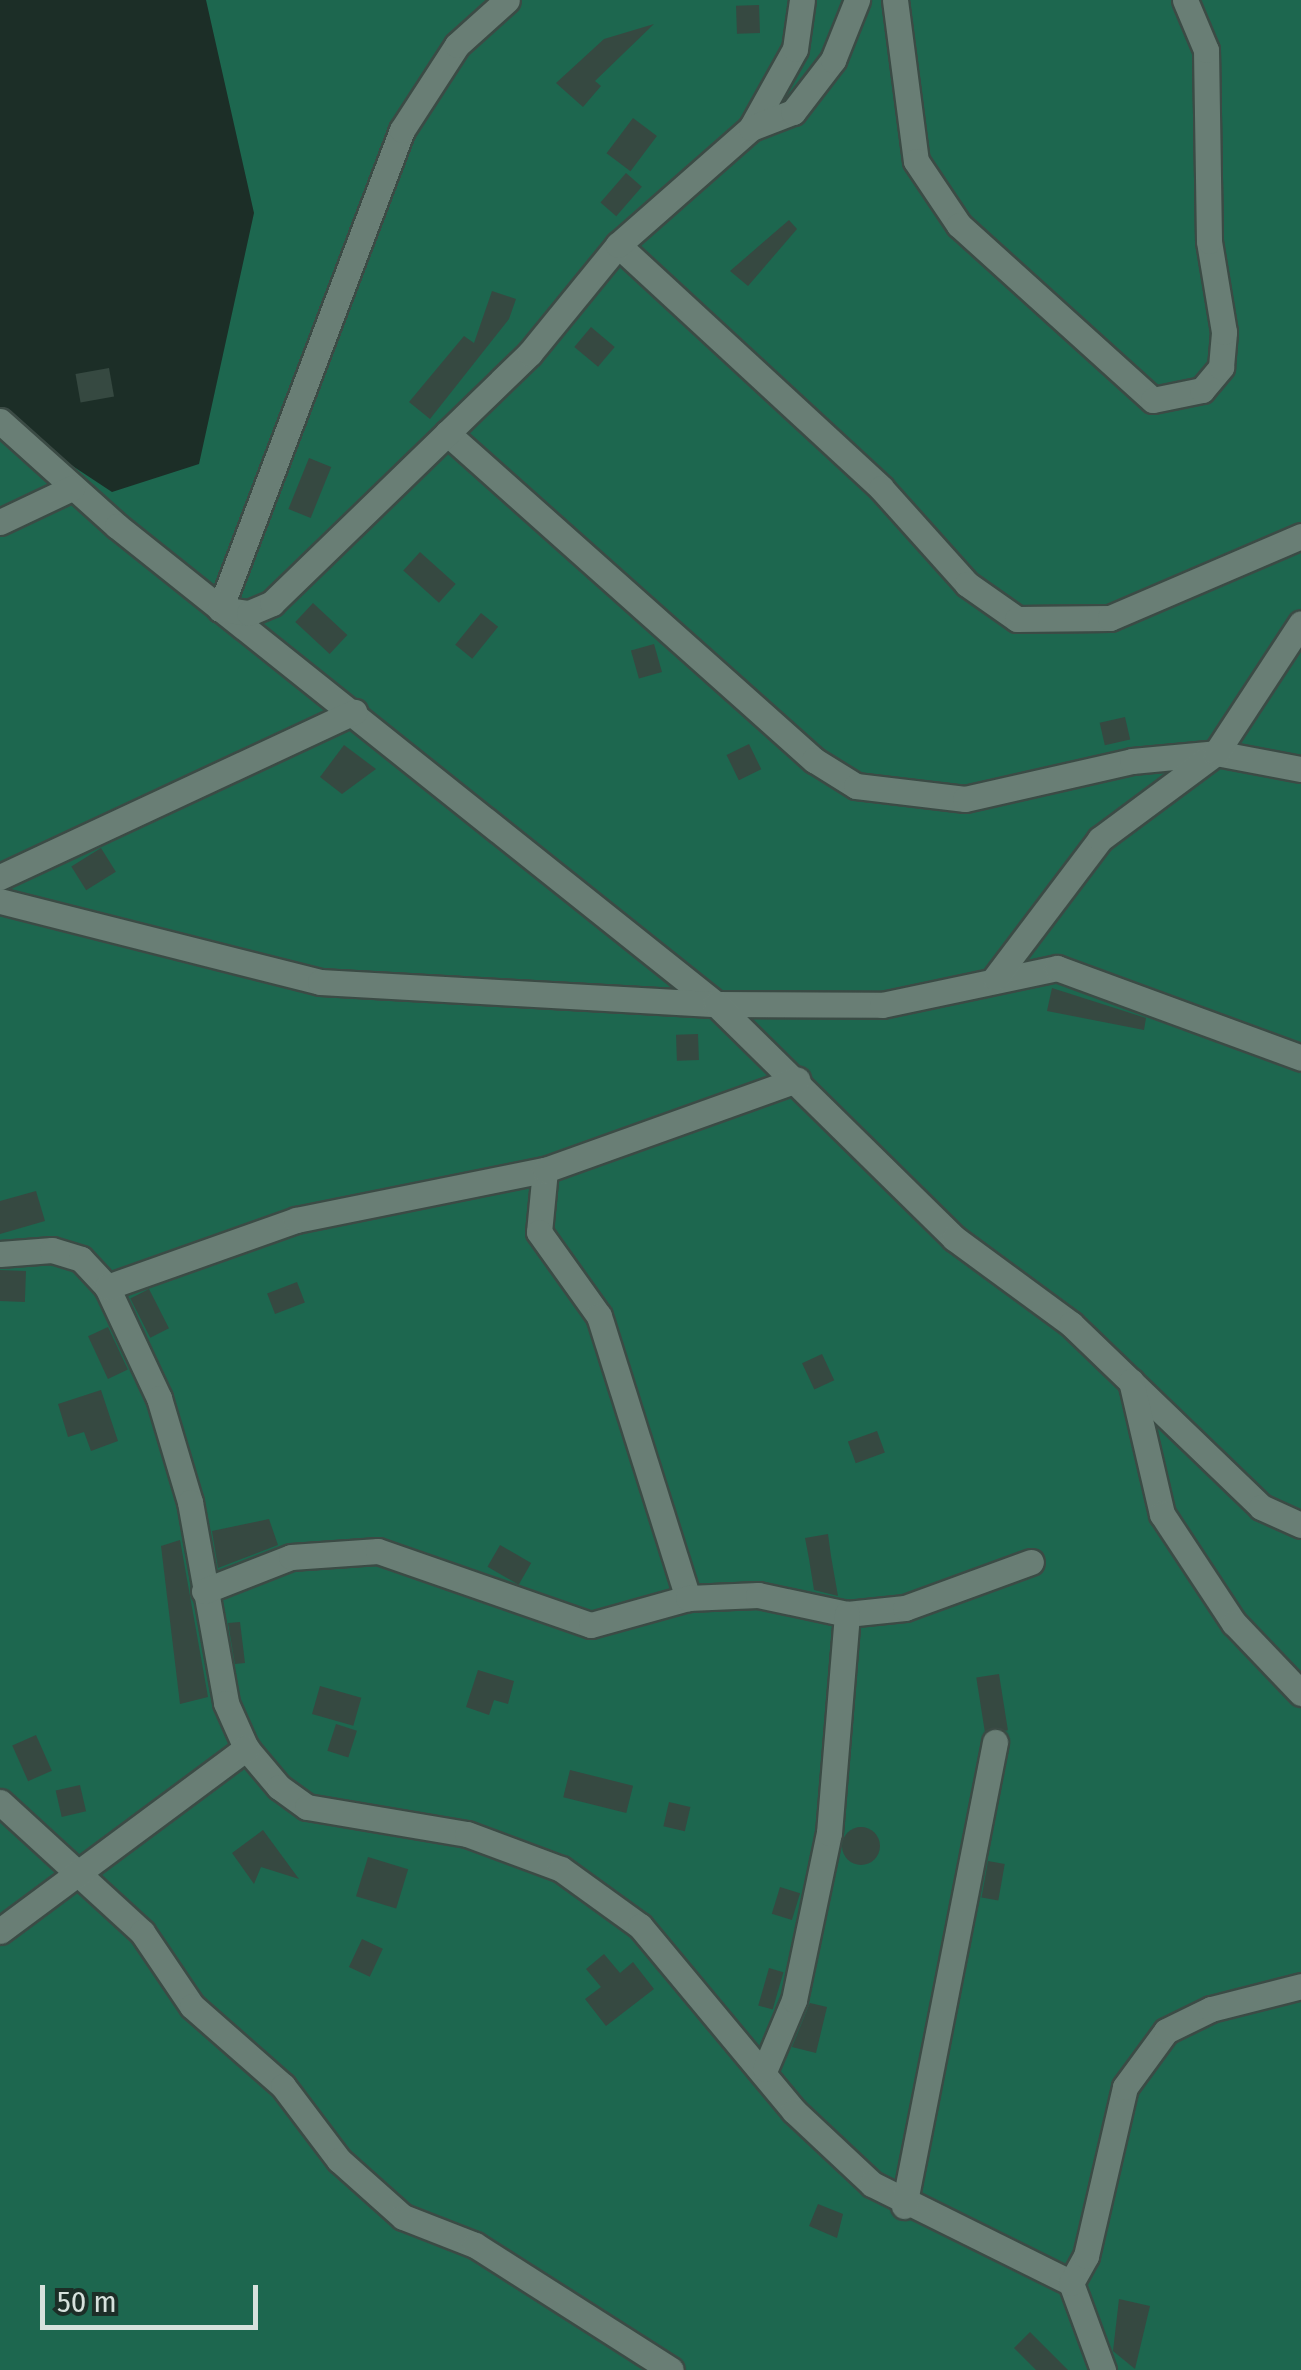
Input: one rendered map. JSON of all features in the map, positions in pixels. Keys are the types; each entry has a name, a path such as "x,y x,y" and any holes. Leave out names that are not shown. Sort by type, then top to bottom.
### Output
{"street":[{"path":"220,609 402,130 457,45 508,0"},
{"path":"220,609 250,613 272,603 530,353 618,246 751,128 795,50 802,0"},
{"path":"751,128 793,112 833,60 857,0"},
{"path":"895,0 905,124 916,161 959,225 1128,386 1165,400 1202,390 1220,368 1224,332 1209,241 1206,50 1185,0"},
{"path":"618,246 881,488 967,584 1018,619 1069,624 1162,603 1301,536"},
{"path":"0,421 72,488 220,609 716,1004 954,1238 1131,1381 1260,1507 1301,1525"},
{"path":"447,432 814,760 856,786 965,799 1132,761 1216,753 1301,769"},
{"path":"0,522 72,488"},
{"path":"995,978 1100,839 1216,753 1301,624"},
{"path":"0,877 354,712"},
{"path":"0,901 320,982 716,1004 882,1005 995,978 1057,968 1301,1058"},
{"path":"107,1287 296,1220 545,1170 797,1080"},
{"path":"545,1170 540,1232 599,1316 688,1598"},
{"path":"0,1254 52,1250 81,1259 107,1287 159,1398 226,1703 246,1748 307,1807 467,1834 562,1870 640,1926 766,2068 807,2123 904,2206 1071,2284 1103,2370"},
{"path":"1131,1381 1162,1514 1234,1624 1301,1693"},
{"path":"204,1591 291,1557 378,1551 591,1625 688,1598 758,1595 847,1614 905,1608 1031,1562"},
{"path":"766,2068 794,2000 829,1833 847,1614"},
{"path":"904,2206 996,1742"},
{"path":"0,1930 246,1748"},
{"path":"0,1802 142,1932 192,2006 282,2086 339,2160 403,2217 474,2245 671,2370"},
{"path":"1071,2284 1086,2256 1125,2087 1166,2031 1211,2009 1301,1986"}],"green space":[{"path":"206,0 1301,0 1301,2370 0,2370 0,418 112,492 199,464 254,213"}],"building":[{"path":"759,5 760,33 737,34 736,6"},
{"path":"654,24 595,81 601,86 583,107 556,83 604,39"},
{"path":"633,118 657,136 630,171 607,153"},
{"path":"626,173 642,187 616,216 600,202"},
{"path":"789,220 797,229 748,286 730,271"},
{"path":"492,291 516,299 509,319 430,419 409,402 464,336 474,343"},
{"path":"591,327 615,347 598,367 574,347"},
{"path":"109,368 114,397 81,402 76,374"},
{"path":"309,458 331,467 311,518 288,509"},
{"path":"420,552 456,584 439,603 403,571"},
{"path":"313,603 347,635 330,654 295,622"},
{"path":"481,613 498,627 472,659 455,645"},
{"path":"654,644 662,672 639,678 631,651"},
{"path":"1125,717 1130,739 1105,745 1100,723"},
{"path":"749,744 761,769 739,780 727,755"},
{"path":"344,745 376,769 342,794 320,777"},
{"path":"101,848 116,872 86,890 71,867"},
{"path":"1052,988 1146,1018 1144,1030 1047,1011"},
{"path":"698,1034 699,1060 677,1061 676,1035"},
{"path":"36,1191 45,1221 0,1234 0,1201"},
{"path":"0,1270 26,1271 25,1302 0,1301"},
{"path":"297,1282 305,1303 275,1314 267,1293"},
{"path":"149,1289 169,1328 150,1338 130,1299"},
{"path":"108,1327 128,1370 108,1379 88,1336"},
{"path":"822,1354 834,1380 814,1390 802,1363"},
{"path":"101,1390 118,1441 91,1451 84,1432 68,1437 58,1404"},
{"path":"877,1431 885,1453 856,1463 848,1442"},
{"path":"269,1519 278,1545 218,1568 212,1531"},
{"path":"828,1534 838,1596 814,1590 805,1538"},
{"path":"180,1540 208,1697 180,1704 161,1546"},
{"path":"500,1545 531,1563 519,1585 488,1567"},
{"path":"240,1622 245,1663 235,1664 228,1623"},
{"path":"478,1670 514,1681 508,1704 494,1700 489,1715 466,1707"},
{"path":"999,1674 1008,1730 985,1734 976,1678"},
{"path":"320,1686 361,1698 353,1726 312,1714"},
{"path":"336,1724 357,1731 348,1757 327,1751"},
{"path":"36,1735 52,1771 28,1781 12,1746"},
{"path":"570,1770 633,1786 626,1813 563,1797"},
{"path":"80,1785 86,1811 62,1817 56,1791"},
{"path":"669,1802 690,1807 685,1831 663,1826"},
{"path":"861,1827 874,1833 880,1846 874,1859 861,1865 848,1859 842,1846 848,1833"},
{"path":"263,1830 299,1879 261,1867 254,1884 232,1853"},
{"path":"368,1857 408,1869 396,1908 356,1896"},
{"path":"988,1861 1005,1864 998,1900 982,1897"},
{"path":"780,1887 800,1893 792,1920 772,1914"},
{"path":"362,1939 383,1949 370,1977 349,1967"},
{"path":"604,1954 620,1973 633,1962 654,1989 606,2026 585,1999 601,1987 586,1969"},
{"path":"769,1968 783,1972 773,2010 758,2005"},
{"path":"810,2003 827,2007 816,2053 792,2047"},
{"path":"818,2204 843,2214 837,2238 809,2226"},
{"path":"1119,2299 1150,2306 1135,2369 1113,2351"},
{"path":"1030,2332 1068,2370 1036,2370 1014,2348"}]}
